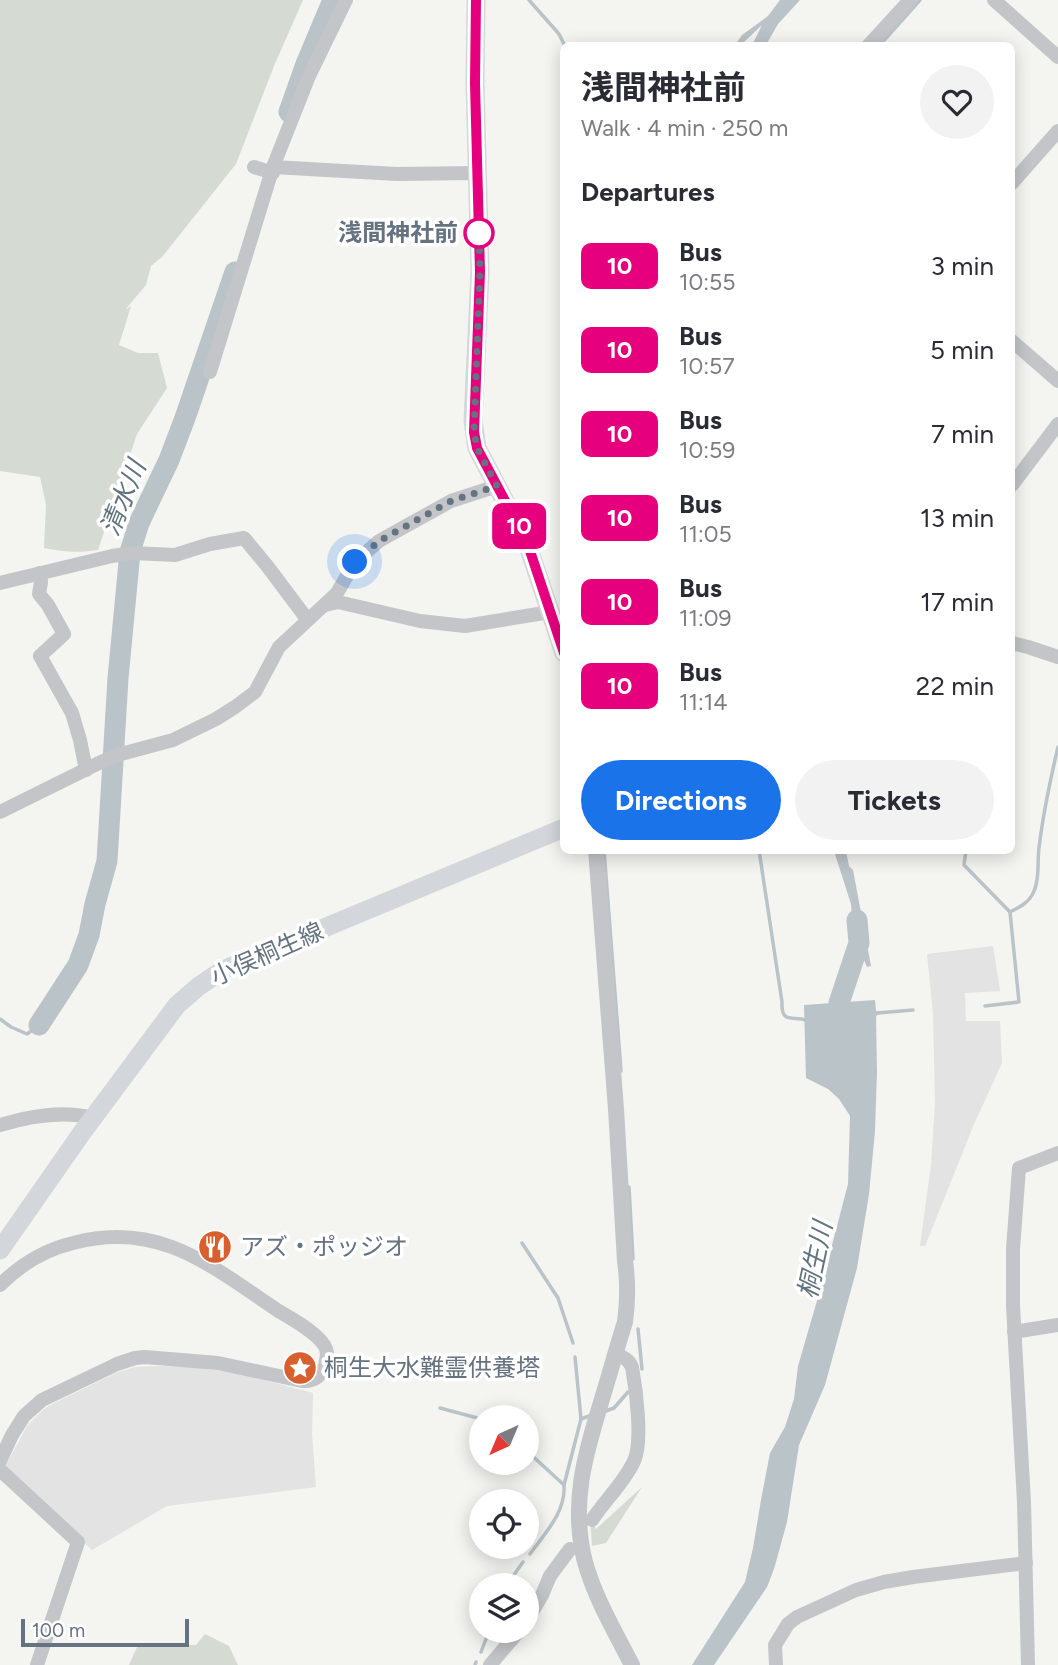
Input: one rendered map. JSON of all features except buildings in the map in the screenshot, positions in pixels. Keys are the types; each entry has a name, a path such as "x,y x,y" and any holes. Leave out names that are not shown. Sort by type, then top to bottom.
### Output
{"main road":[{"path":"476,0 480,272 474,432 477,448 527,542 560,641"},
{"name":"小俣桐生線","path":"0,1250 177,1005 199,986 223,970 560,830"}],"street":[{"path":"210,372 273,170 309,76 346,0"},
{"path":"871,42 910,0"},
{"path":"994,0 1058,57"},
{"path":"1015,180 1058,131"},
{"path":"254,167 397,174 477,173"},
{"path":"1015,344 1058,381"},
{"path":"1015,481 1058,424"},
{"path":"0,812 101,762 173,740 235,707 255,692 279,647 337,593 355,562 379,541 451,501 497,486"},
{"path":"0,583 112,556 132,553 175,555 210,544 244,538 307,620"},
{"path":"40,573 39,594 64,634 40,656 72,713 86,770"},
{"path":"323,606 338,603 420,621 465,626 550,612"},
{"path":"1015,644 1058,657"},
{"path":"596,854 628,1280 625,1322 587,1450 579,1491 579,1525 589,1572 605,1612 632,1665"},
{"path":"0,1125 23,1118 50,1115 93,1118"},
{"path":"1028,1665 1013,1249 1019,1168 1058,1153"},
{"path":"0,1285 37,1255 57,1247 108,1237 156,1241 194,1256 314,1334 326,1349 327,1355 323,1372 310,1382 218,1363 145,1357 117,1364 34,1406 12,1435 0,1461"},
{"path":"1014,1332 1058,1325"},
{"path":"592,1520 627,1474 638,1450 632,1367 624,1357 616,1354"},
{"path":"0,1470 78,1542 37,1665"},
{"path":"539,1600 550,1576 570,1549"},
{"path":"776,1665 775,1644 788,1624 797,1617 856,1590 913,1577 1026,1563"},
{"path":"490,1665 509,1643"}],"shaded area":[{"path":"0,0 303,0 236,164 162,257 151,266 146,285 125,310 131,306 119,345 138,353 158,353 167,388 137,434 98,550 71,552 44,548 46,505 40,477 0,471"},
{"path":"780,0 800,0 778,24 768,42 754,42 762,25 744,42 737,42 742,35 768,16"},
{"path":"835,854 847,854 849,866 853,870 871,966 867,967 853,935 851,904"},
{"path":"993,946 1000,991 965,993 966,1021 1000,1021 1002,1063 974,1124 925,1246 920,1246 931,1165 935,1103 933,1014 927,954"},
{"path":"875,1000 876,1011 882,1014 876,1017 875,1131 869,1194 857,1268 825,1385 799,1445 787,1522 767,1587 714,1665 692,1665 745,1582 770,1453 785,1427 794,1399 798,1366 848,1184 850,1116 839,1099 828,1089 806,1078 804,1005"},
{"path":"157,1366 238,1373 313,1393 312,1434 316,1487 167,1506 92,1550 7,1470 6,1465 27,1426 44,1409 116,1373 135,1367"},
{"path":"642,1487 606,1543 592,1546 590,1516 596,1529"},
{"path":"205,1634 229,1646 238,1665 129,1665 138,1645 196,1645"}],"waterway":[{"name":"清水川","path":"289,112 333,0"},
{"path":"529,0 563,42"},
{"path":"883,42 920,0"},
{"name":"清水川","path":"39,1025 78,965 89,935 107,861 118,678 130,552 139,523 169,460 185,418 235,272"},
{"name":"桐生川","path":"1010,912 1027,901 1036,886 1039,848 1058,747"},
{"path":"604,854 621,1071"},
{"path":"760,854 783,1014 788,1018 806,1020"},
{"path":"965,854 964,865 1010,912 1019,1002 985,1006"},
{"name":"桐生川","path":"852,1027 839,1003 859,943 857,920"},
{"path":"877,1013 913,1010"},
{"name":"清水川","path":"0,1019 27,1034 39,1025"},
{"path":"629,1187 633,1259"},
{"path":"522,1243 558,1298 573,1343"},
{"path":"638,1329 642,1369"},
{"path":"575,1357 581,1419"},
{"path":"603,1412 614,1408 628,1392"},
{"path":"440,1408 469,1416"},
{"path":"539,1542 562,1504 564,1485 581,1419 592,1415"},
{"path":"539,1462 564,1485"},
{"path":"515,1573 523,1562"},
{"path":"481,1652 484,1643"}],"bus line":[{"name":"10","path":"476,0 475,83 480,272 474,432 477,448 527,542 560,641"}],"place":[{"name":"浅間神社前","path":"479,233"},
{"name":"アズ・ポッジオ","path":"215,1247"},
{"name":"桐生大水難霊供養塔","path":"300,1368"}],"route":[{"path":"355,562 379,541 451,501 497,486 477,448 474,432 479,233"}]}
